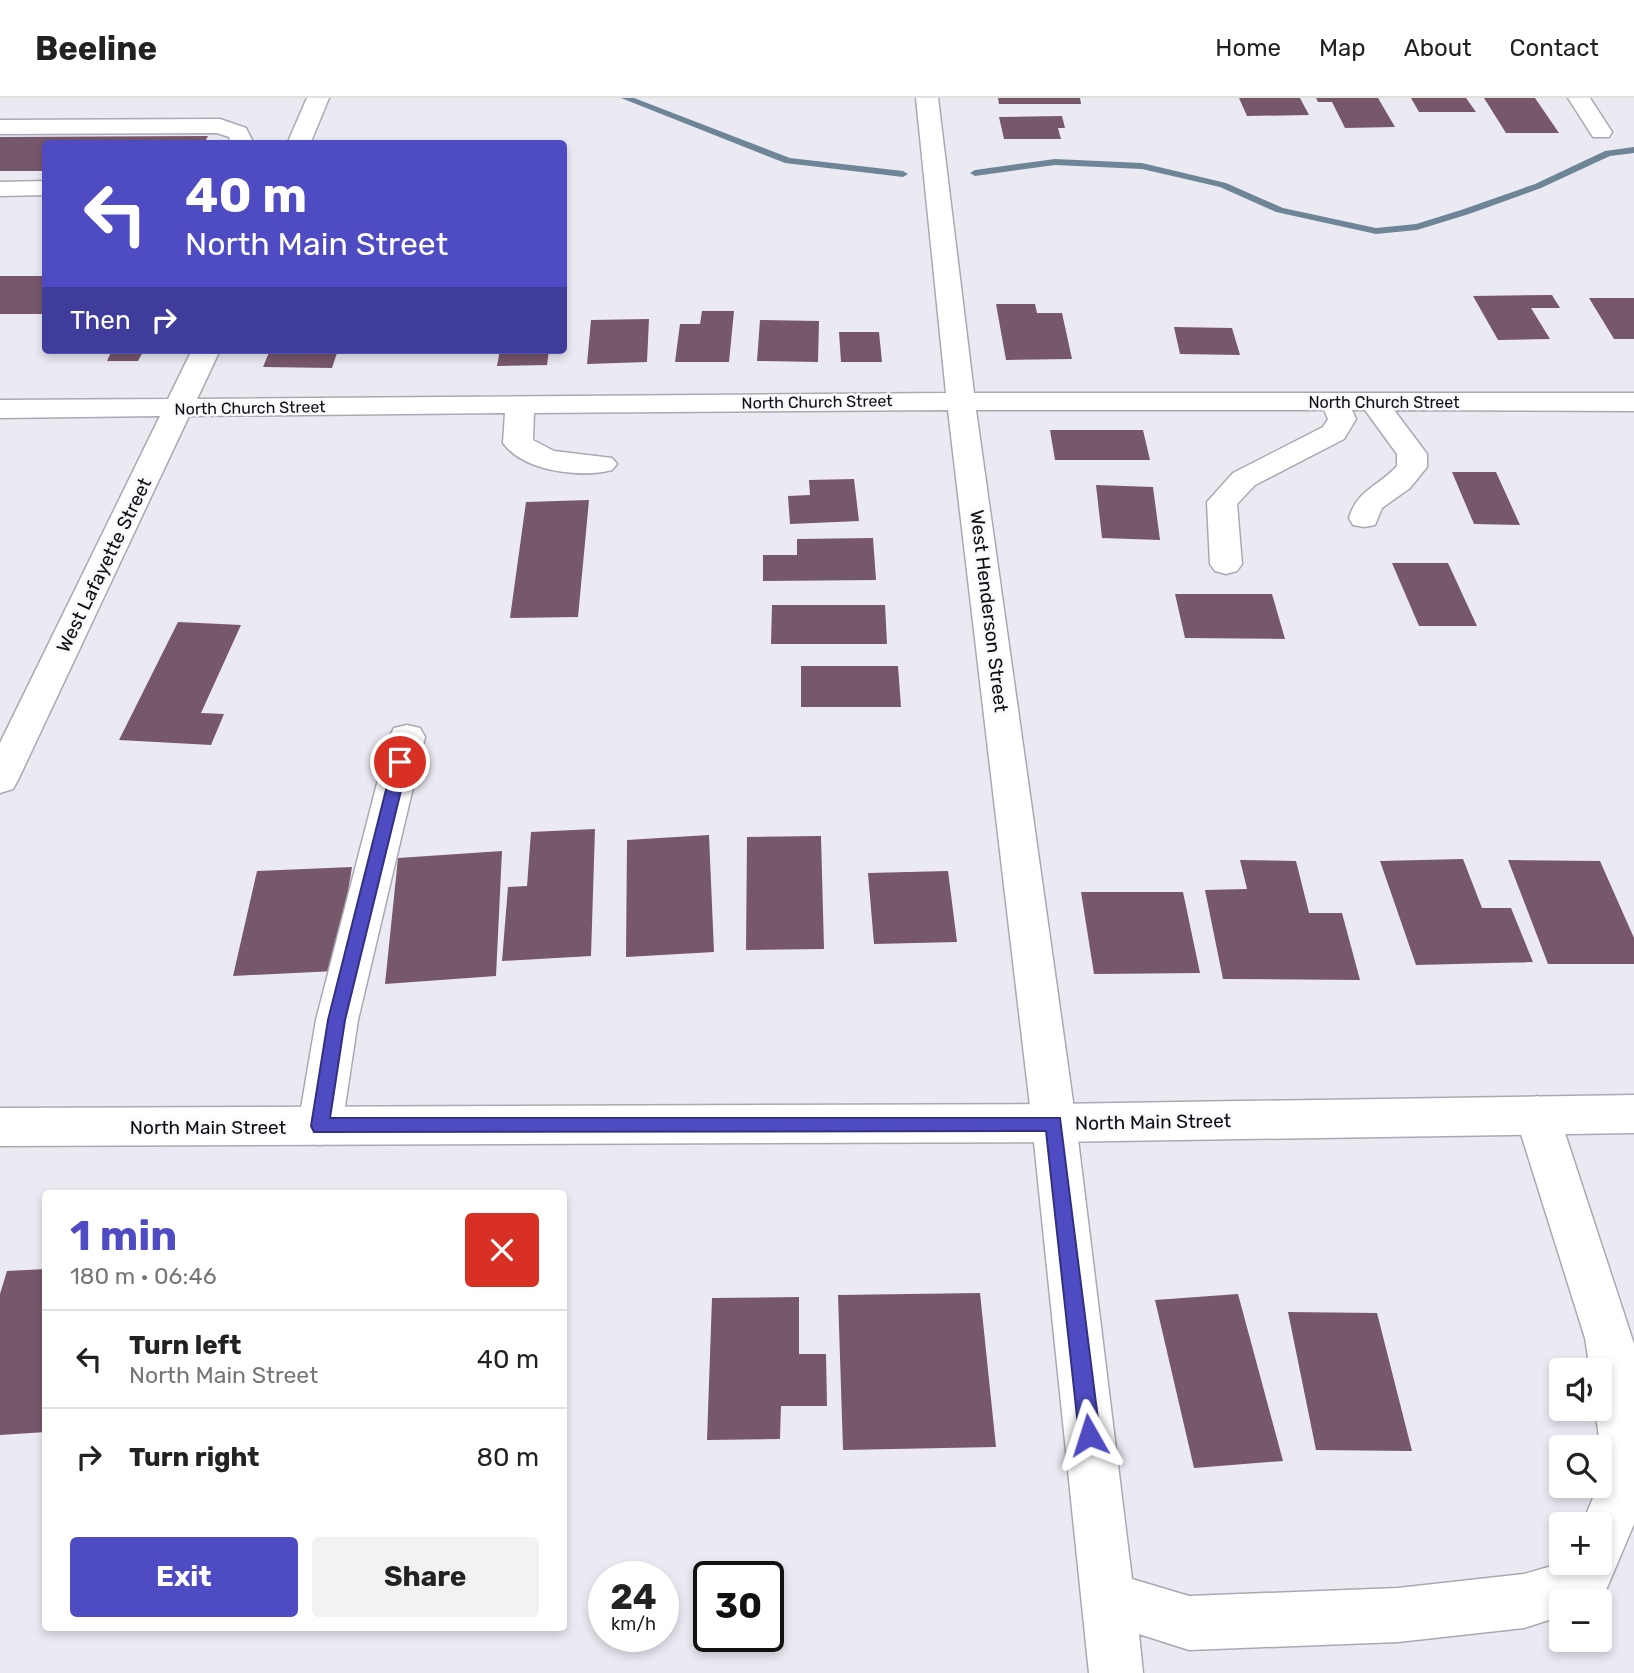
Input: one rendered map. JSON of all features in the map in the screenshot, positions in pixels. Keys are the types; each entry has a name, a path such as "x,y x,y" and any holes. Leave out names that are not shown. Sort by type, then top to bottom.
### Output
{"street":[{"path":"300,140 318,98"},
{"name":"West Henderson Street","path":"927,98 961,401 1054,1123 1116,1673"},
{"path":"1579,98 1601,132"},
{"path":"0,127 220,126 239,133 242,140"},
{"path":"0,188 42,188"},
{"name":"West Lafayette Street","path":"0,780 204,354"},
{"name":"North Church Street","path":"0,409 961,401 1634,402"},
{"path":"1226,564 1222,502 1244,479 1334,433 1342,419 1334,402"},
{"path":"1364,518 1368,504 1399,482 1412,467 1412,454 1373,402"},
{"path":"520,406 518,443 529,454 550,460 602,464"},
{"path":"320,1126 337,1020 407,737"},
{"name":"North Main Street","path":"0,1127 1054,1123 1634,1114"},
{"path":"1537,1115 1609,1338 1630,1473 1612,1515"},
{"path":"1108,1598 1189,1623 1398,1615 1524,1601 1582,1583 1586,1575"}],"building":[{"path":"998,98 1080,98 1081,104 999,104"},
{"path":"1239,98 1300,98 1309,115 1247,116"},
{"path":"1316,98 1378,98 1395,127 1345,128 1332,102 1318,102"},
{"path":"1411,98 1466,98 1476,112 1419,112"},
{"path":"1484,98 1535,98 1559,133 1506,133"},
{"path":"1062,116 1065,128 1058,128 1061,139 1004,139 999,117"},
{"path":"208,136 206,140 42,140 42,171 0,171 0,137"},
{"path":"0,276 42,276 42,314 0,314"},
{"path":"1552,295 1560,308 1531,308 1550,339 1498,340 1473,296"},
{"path":"1589,298 1634,298 1634,339 1614,339"},
{"path":"996,304 1035,304 1037,313 1062,313 1072,359 1006,360"},
{"path":"702,311 734,311 729,362 675,362 680,324 700,324"},
{"path":"649,319 647,362 587,364 591,320"},
{"path":"760,320 819,321 818,362 757,361"},
{"path":"1174,327 1232,328 1240,355 1180,354"},
{"path":"839,332 879,332 882,362 841,362"},
{"path":"110,354 142,354 138,361 107,361"},
{"path":"268,354 337,354 332,368 263,367"},
{"path":"499,354 548,354 547,365 497,366"},
{"path":"1050,430 1143,430 1150,460 1055,460"},
{"path":"1452,472 1496,472 1520,525 1474,524"},
{"path":"854,479 859,521 790,524 788,496 810,495 809,480"},
{"path":"1096,485 1153,487 1160,540 1102,538"},
{"path":"589,500 578,617 510,618 526,502"},
{"path":"873,538 876,580 763,581 763,555 797,555 797,539"},
{"path":"1392,563 1448,563 1477,626 1419,626"},
{"path":"1175,594 1272,594 1285,639 1185,638"},
{"path":"772,605 885,605 887,644 771,644"},
{"path":"178,622 241,625 201,713 224,714 211,745 119,740"},
{"path":"801,666 898,666 901,707 801,707"},
{"path":"595,829 591,956 502,961 508,887 527,886 531,832"},
{"path":"709,835 714,952 626,957 627,840"},
{"path":"821,836 824,949 746,950 747,837"},
{"path":"502,851 496,976 385,984 398,858"},
{"path":"1463,859 1482,908 1511,908 1533,962 1416,965 1380,861"},
{"path":"1240,860 1296,861 1309,913 1342,913 1360,980 1223,979 1205,890 1247,889"},
{"path":"1508,860 1600,861 1634,938 1634,964 1548,964"},
{"path":"352,867 335,971 233,976 257,871"},
{"path":"948,871 957,942 874,944 868,873"},
{"path":"1081,892 1183,892 1200,973 1094,974"},
{"path":"42,1269 42,1432 0,1435 0,1294 7,1271"},
{"path":"980,1293 996,1447 843,1450 838,1295"},
{"path":"1238,1294 1283,1461 1194,1468 1155,1300"},
{"path":"799,1297 799,1354 826,1354 827,1406 781,1406 780,1439 707,1440 712,1298"},
{"path":"1288,1312 1377,1313 1412,1451 1316,1450"}],"waterway":[{"path":"626,98 788,161 903,174"},
{"path":"975,173 1055,162 1142,166 1223,185 1280,210 1376,231 1417,227 1465,212 1538,186 1608,153 1634,150"}],"route":[{"path":"400,762 337,1020 320,1126 1054,1123 1089,1435"}]}
